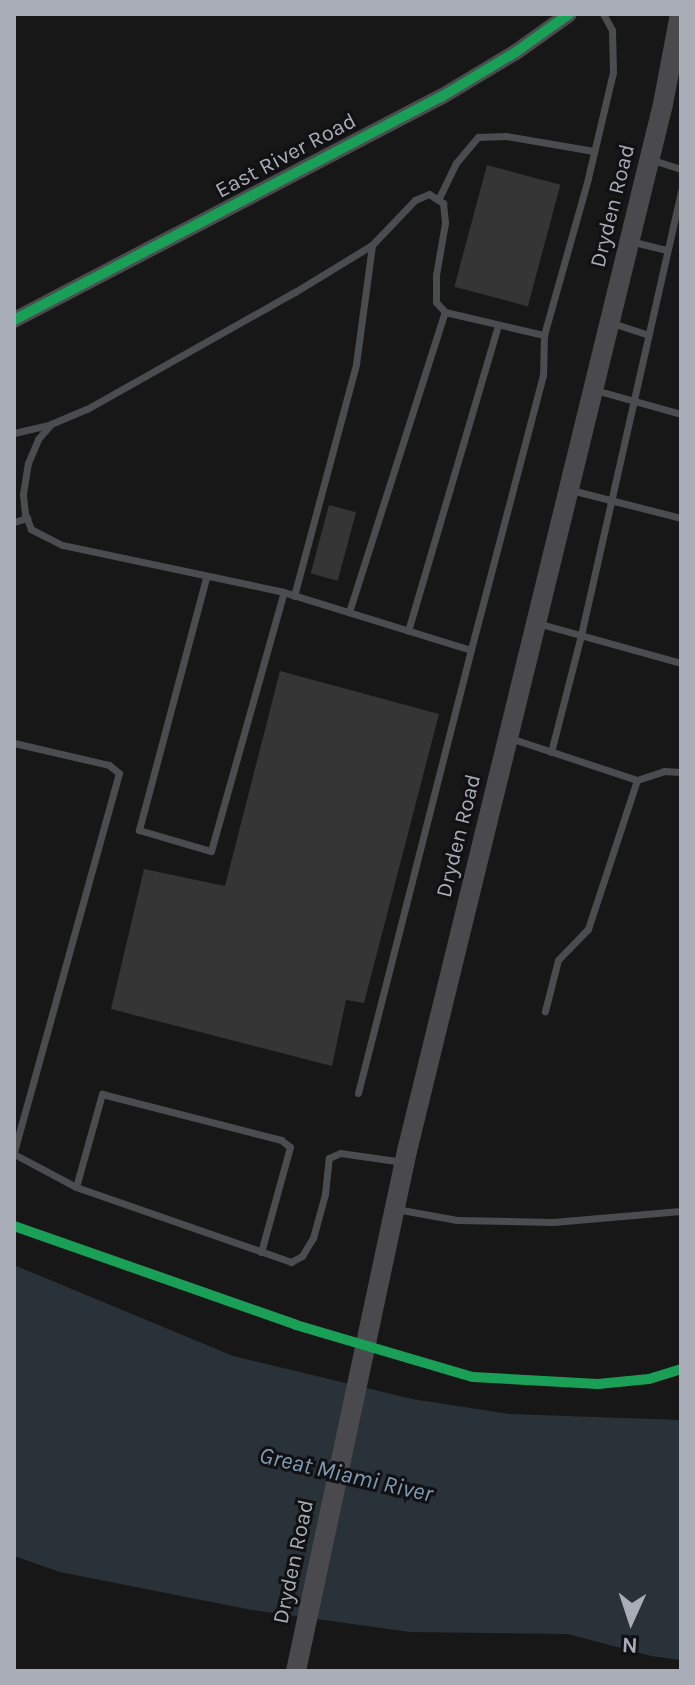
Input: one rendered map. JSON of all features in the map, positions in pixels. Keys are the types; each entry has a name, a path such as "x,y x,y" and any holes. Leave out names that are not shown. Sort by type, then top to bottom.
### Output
{"main road":[{"name":"Dryden Road","path":"296,1671 404,1162 630,240 680,14"}],"street":[{"name":"East River Road","path":"14,320 441,97 516,52 569,14"}],"lane":[{"path":"358,1093 543,375 544,335 613,72 612,30 603,14"},
{"path":"438,200 456,163 478,137 506,136 594,151"},
{"path":"649,159 681,169"},
{"path":"551,752 581,635 681,190"},
{"path":"14,433 51,424 87,409 372,245 415,200 429,194 443,203 445,223 436,275 436,302 445,312 544,335"},
{"path":"630,240 667,250"},
{"path":"294,596 356,364 372,245"},
{"path":"349,612 445,312"},
{"path":"610,322 648,335"},
{"path":"408,631 498,326"},
{"path":"593,389 681,414"},
{"path":"51,424 38,439 28,463 23,494 31,529 62,545 206,578 284,592 471,650"},
{"path":"569,489 681,518"},
{"path":"14,522 27,518"},
{"path":"206,578 139,830 211,851 284,592"},
{"path":"536,623 681,663"},
{"path":"508,738 637,780 664,771 681,772"},
{"path":"14,743 109,765 119,773 14,1152 76,1187 291,1262 302,1256 313,1238 325,1194 329,1158 340,1153 404,1162"},
{"path":"545,1011 558,960 588,929 637,780"},
{"path":"76,1187 102,1094 281,1140 290,1147 261,1252"},
{"path":"394,1209 457,1220 553,1222 681,1211"}],"water":[{"name":"Great Miami River","path":"14,1265 233,1356 412,1399 509,1414 681,1420 681,1660 651,1656 568,1634 410,1632 252,1610 60,1572 14,1556"}],"building":[{"path":"487,165 560,185 528,306 454,287"},
{"path":"329,505 356,512 338,581 311,574"},
{"path":"280,671 439,714 364,1003 346,1000 332,1066 111,1009 144,869 225,886"}],"cycle path":[{"path":"14,320 441,97 516,52 569,14"},
{"path":"14,1226 296,1325 473,1377 598,1384 649,1379 681,1369"}]}
